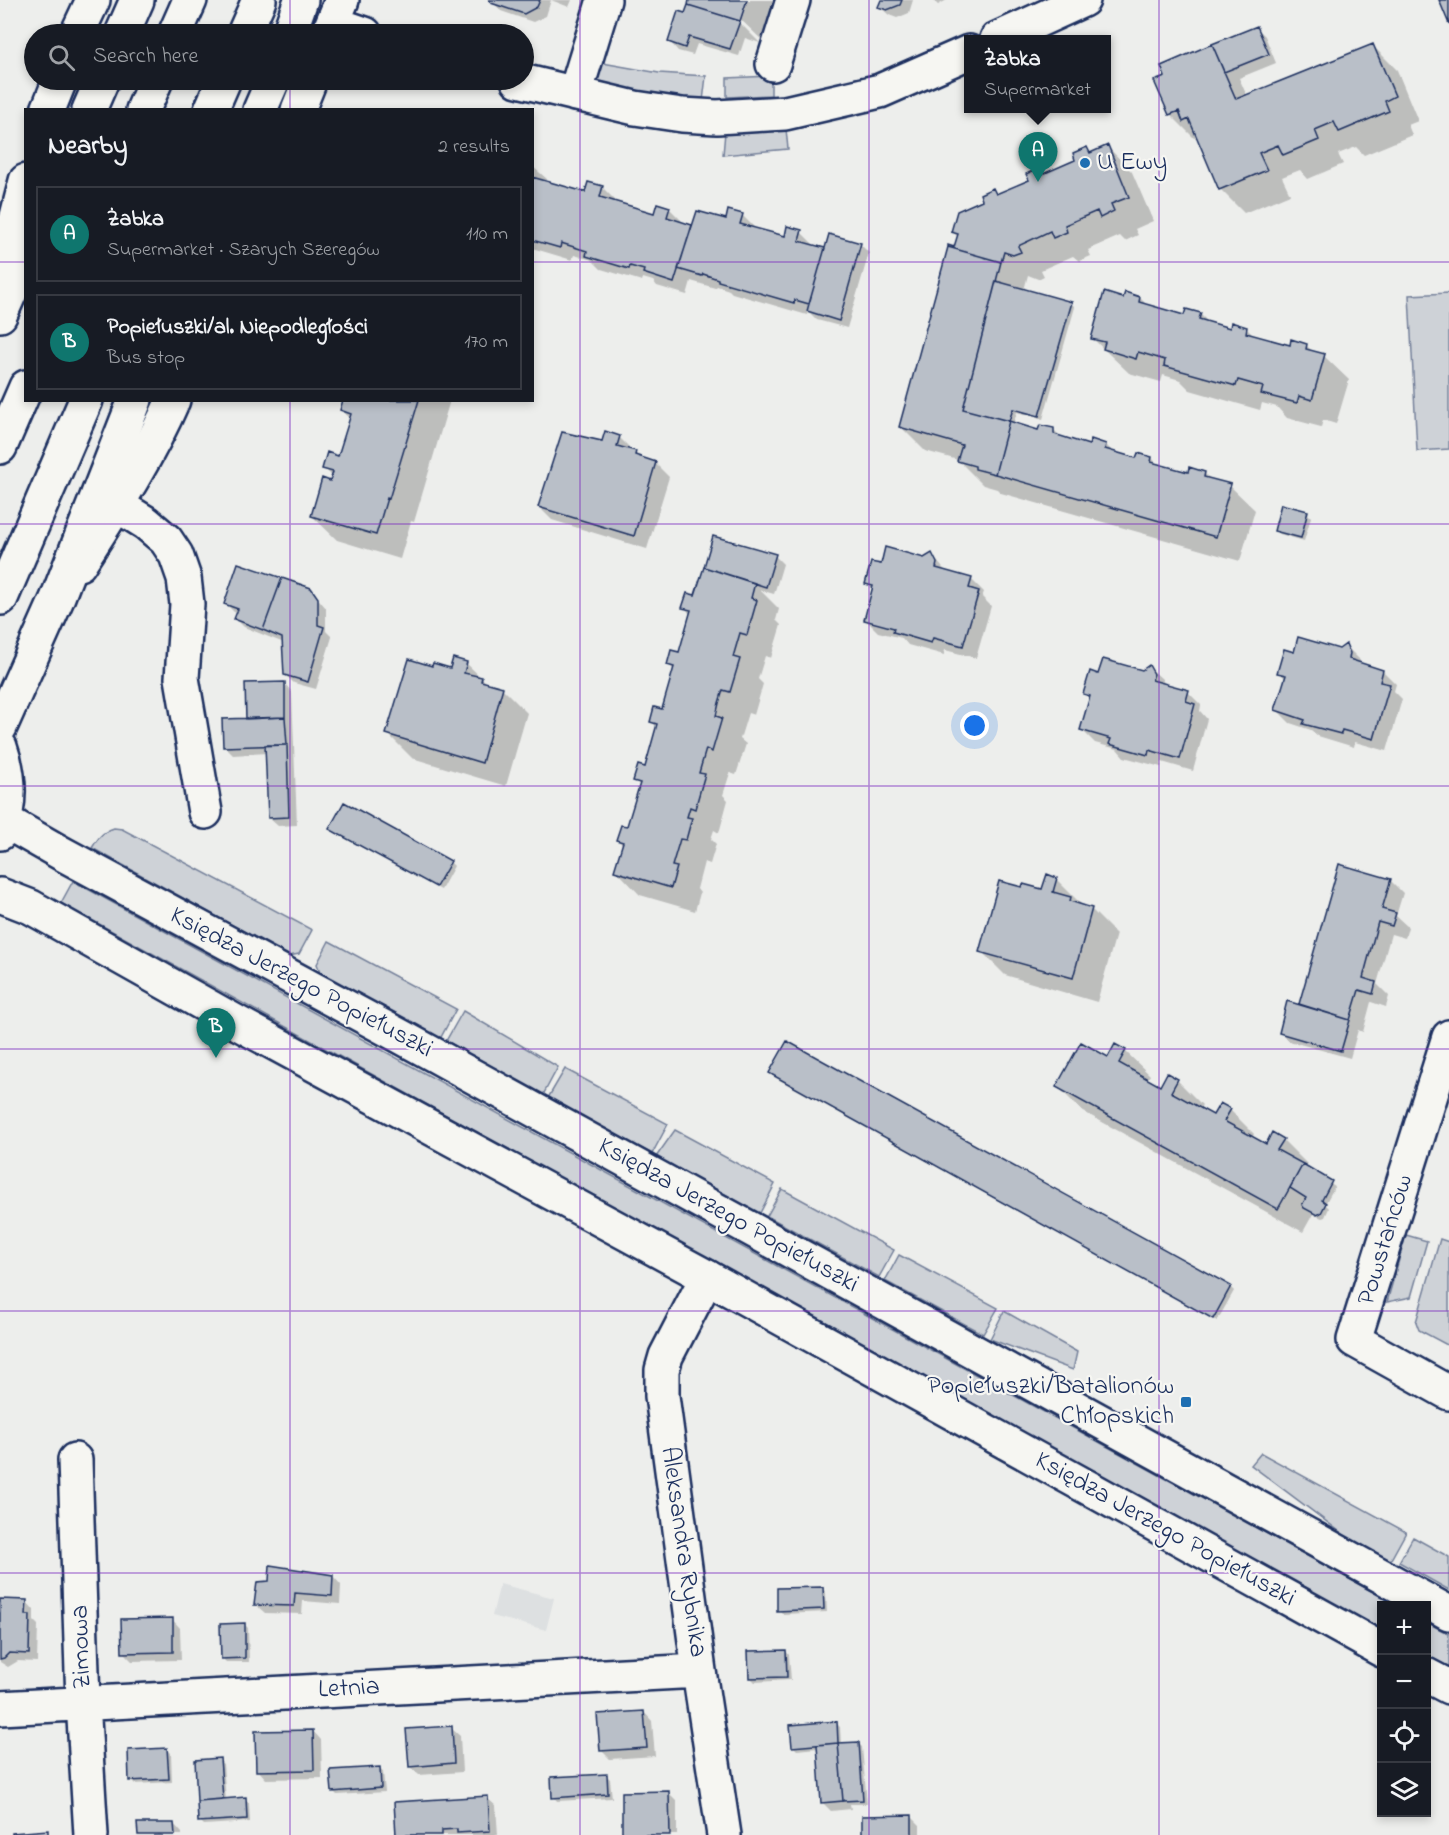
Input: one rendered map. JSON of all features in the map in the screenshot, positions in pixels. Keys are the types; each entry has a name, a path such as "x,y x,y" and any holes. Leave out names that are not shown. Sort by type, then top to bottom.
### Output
{"main road":[{"path":"82,24 93,0"},
{"path":"126,24 137,0"},
{"path":"179,24 190,0"},
{"path":"248,24 259,0"},
{"path":"293,24 301,0"},
{"path":"575,94 604,0"},
{"path":"773,64 793,0"},
{"path":"1006,35 1083,0"},
{"path":"534,84 635,108 682,115 717,117 785,112 880,91 964,54"},
{"path":"49,108 56,90"},
{"path":"90,108 98,90"},
{"path":"144,108 152,90"},
{"path":"212,108 220,90"},
{"path":"261,108 269,90"},
{"path":"299,108 306,90"},
{"path":"0,282 9,239 24,188"},
{"path":"0,315 24,261"},
{"path":"0,447 24,392"},
{"path":"1,598 85,402"},
{"path":"0,727 57,599 134,402"},
{"path":"57,599 117,505 161,428 172,402"},
{"path":"117,505 146,523 166,540 176,555 184,578 187,604 182,678 205,812"},
{"path":"0,747 6,763 9,792 3,827"},
{"name":"Księdza Jerzego Popiełuszki","path":"3,827 62,854 442,1059 1449,1613"},
{"name":"Księdza Jerzego Popiełuszki","path":"0,895 31,907 234,1021 707,1277 1377,1647"},
{"name":"Powstańców","path":"1449,1037 1354,1340 1449,1393"},
{"name":"Aleksandra Rybnika","path":"707,1277 678,1331 662,1370 662,1396 699,1671 724,1835"},
{"name":"Zimowa","path":"75,1460 91,1835"},
{"name":"Letnia","path":"0,1708 699,1671"},
{"path":"1431,1678 1449,1687"}],"shaded area":[{"path":"597,62 659,73 706,76 703,101 651,94 599,83 590,73"},
{"path":"771,76 771,95 727,97 727,78"},
{"path":"786,129 788,149 723,155 725,132"},
{"path":"1449,293 1449,449 1417,451 1409,295"},
{"path":"114,828 122,829 312,930 299,954 289,956 92,848 106,831"},
{"path":"73,881 1390,1601 1377,1601 1377,1628 61,903"},
{"path":"329,941 456,1009 440,1039 321,974 317,964"},
{"path":"463,1011 558,1067 543,1095 446,1041"},
{"path":"565,1069 668,1124 652,1154 548,1098"},
{"path":"675,1130 775,1184 760,1213 656,1157"},
{"path":"782,1189 894,1250 879,1277 767,1216"},
{"path":"1406,1235 1427,1241 1411,1297 1387,1302"},
{"path":"1440,1239 1449,1242 1449,1346 1419,1330 1416,1322"},
{"path":"899,1255 998,1308 983,1334 885,1281"},
{"path":"1004,1311 1077,1352 1073,1370 990,1339"},
{"path":"1261,1453 1406,1532 1390,1561 1351,1540 1251,1465"},
{"path":"1413,1537 1449,1557 1449,1590 1399,1562"},
{"path":"500,1584 554,1598 546,1630 492,1616"},
{"path":"1431,1625 1449,1634 1449,1667 1431,1657"}],"building":[{"path":"489,0 540,0 537,7 524,14 491,3"},
{"path":"689,0 747,0 740,21 688,5"},
{"path":"881,0 902,0 900,5 887,10 878,7"},
{"path":"1439,0 1449,0 1449,24"},
{"path":"688,5 740,21 730,49 689,37 685,48 668,42 678,11 685,13"},
{"path":"1257,26 1269,54 1224,72 1212,44"},
{"path":"1212,44 1236,99 1373,44 1395,96 1385,101 1389,111 1339,132 1334,122 1315,130 1319,140 1283,155 1278,145 1259,153 1267,170 1219,190 1189,119 1183,122 1179,111 1169,115 1154,81 1165,77 1161,66"},
{"path":"1108,145 1129,197 1111,204 1114,211 1100,218 1097,211 1065,225 1067,232 1053,238 1050,231 1018,246 1021,252 1013,255 1004,252 1001,262 948,247 948,245 954,247 958,234 951,232 957,211 982,200 980,194 993,188 996,194 1029,180 1026,174 1041,167 1043,174 1075,160 1073,153 1087,147 1090,153"},
{"path":"534,178 585,192 588,182 603,186 600,197 654,213 657,203 670,207 667,217 692,225 674,283 643,273 644,270 630,266 629,269 586,256 587,251 561,243 560,248 534,241"},
{"path":"728,210 743,214 740,224 785,236 787,226 802,230 799,241 825,248 809,304 795,300 794,303 718,281 718,279 703,274 702,276 678,269 697,211 726,219"},
{"path":"829,234 861,243 839,321 807,311"},
{"path":"948,247 1001,262 963,409 1009,421 995,474 957,461 962,445 899,427"},
{"path":"996,281 1072,302 1039,416 1013,409 1009,421 963,409"},
{"path":"1104,292 1123,298 1125,292 1140,297 1139,302 1184,315 1186,309 1201,313 1199,319 1230,328 1231,322 1247,327 1246,333 1290,345 1291,339 1307,344 1306,349 1325,354 1312,400 1299,396 1297,403 1261,394 1263,387 1238,380 1236,386 1164,366 1165,360 1138,352 1136,359 1103,349 1105,342 1091,339"},
{"path":"342,402 418,402 376,535 311,516 322,478 330,481 333,472 322,469 327,452 338,456 351,414 340,410"},
{"path":"1009,421 1038,430 1040,425 1054,428 1054,434 1089,445 1091,439 1106,444 1105,449 1136,458 1138,453 1152,457 1151,462 1188,472 1189,467 1205,472 1204,477 1231,484 1216,537 995,474"},
{"path":"605,431 620,436 617,446 636,451 635,455 656,462 634,536 538,507 562,432 602,441"},
{"path":"1281,504 1308,511 1301,538 1274,531"},
{"path":"713,536 776,554 766,587 704,567"},
{"path":"885,547 924,558 932,553 937,563 936,568 972,578 969,588 979,591 963,646 933,638 931,643 893,632 894,628 864,620 873,586 865,584 871,562 881,564"},
{"path":"238,563 282,578 263,630 234,619 238,609 224,604"},
{"path":"704,567 755,583 751,598 757,600 747,635 740,633 733,657 740,659 730,692 723,690 719,703 716,716 722,718 712,752 706,749 699,773 705,774 695,809 690,807 687,817 692,818 686,840 680,839 672,866 677,867 671,888 614,871 623,842 616,840 621,825 627,826 640,783 633,781 638,765 645,767 657,724 650,722 654,707 662,709 674,667 667,665 671,650 679,652 691,610 682,608 687,593 695,595"},
{"path":"282,578 311,588 318,598 318,625 324,627 308,682 284,675 282,638 263,630"},
{"path":"1298,637 1339,649 1346,644 1350,653 1349,659 1383,670 1380,682 1390,684 1374,739 1342,730 1341,734 1303,724 1305,720 1275,710 1286,675 1277,673 1284,649 1294,652"},
{"path":"453,658 467,662 464,673 482,677 481,681 503,687 482,763 386,734 409,659 432,666 433,663 450,668"},
{"path":"1103,659 1142,670 1149,665 1154,674 1152,680 1189,690 1186,701 1195,704 1180,759 1149,750 1148,755 1109,744 1111,739 1080,730 1090,696 1083,694 1090,671 1098,674"},
{"path":"285,682 285,717 246,719 245,683"},
{"path":"285,717 287,745 223,747 222,719"},
{"path":"265,745 287,745 289,817 268,818"},
{"path":"344,802 451,861 436,887 329,829"},
{"path":"1339,864 1391,879 1382,909 1396,913 1392,926 1378,922 1363,978 1376,982 1373,994 1359,990 1350,1020 1299,1004"},
{"path":"1047,874 1057,878 1053,892 1071,897 1070,901 1092,908 1073,978 979,952 999,881 1042,889"},
{"path":"1287,1001 1350,1020 1341,1051 1279,1033"},
{"path":"787,1041 1231,1286 1213,1319 769,1073"},
{"path":"1081,1042 1108,1057 1115,1044 1126,1050 1119,1063 1160,1086 1167,1073 1178,1079 1171,1092 1213,1115 1220,1103 1231,1109 1224,1121 1266,1144 1272,1132 1284,1139 1277,1150 1303,1164 1278,1209 1056,1087"},
{"path":"1303,1164 1332,1181 1322,1200 1326,1203 1321,1213 1317,1215 1302,1205 1306,1198 1290,1188"},
{"path":"270,1565 333,1575 332,1596 295,1593 294,1606 254,1605 257,1582 269,1581"},
{"path":"823,1587 824,1609 777,1611 777,1588"},
{"path":"0,1599 27,1600 26,1615 30,1615 29,1654 9,1653 0,1659"},
{"path":"173,1618 173,1652 122,1653 121,1619"},
{"path":"245,1623 245,1658 221,1659 220,1624"},
{"path":"786,1650 787,1677 749,1678 748,1651"},
{"path":"644,1711 647,1748 600,1751 597,1714"},
{"path":"837,1721 838,1743 792,1747 790,1725"},
{"path":"452,1726 454,1763 409,1767 406,1729"},
{"path":"313,1730 314,1770 256,1771 255,1731"},
{"path":"859,1742 863,1800 843,1801 838,1743"},
{"path":"838,1743 843,1801 821,1803 817,1745"},
{"path":"167,1748 169,1779 129,1781 128,1750"},
{"path":"220,1758 223,1799 197,1801 195,1760"},
{"path":"380,1767 381,1788 332,1792 330,1770"},
{"path":"607,1774 608,1794 552,1798 551,1777"},
{"path":"669,1791 670,1835 622,1835 622,1792"},
{"path":"488,1796 490,1831 457,1833 457,1829 442,1830 442,1835 396,1835 394,1802"},
{"path":"246,1797 247,1819 198,1822 197,1801"},
{"path":"912,1815 912,1835 862,1835 862,1816"},
{"path":"137,1823 174,1823 175,1835 138,1835"},
{"path":"48,1830 48,1835 12,1835 12,1833"}],"place":[{"name":"U Ewy","path":"1085,163"},
{"name":"Żabka","path":"1038,182"},
{"name":"Popiełuszki/al. Niepodległości","path":"216,1058"},
{"name":"Popiełuszki/Batalionów Chłopskich","path":"1186,1402"}]}
